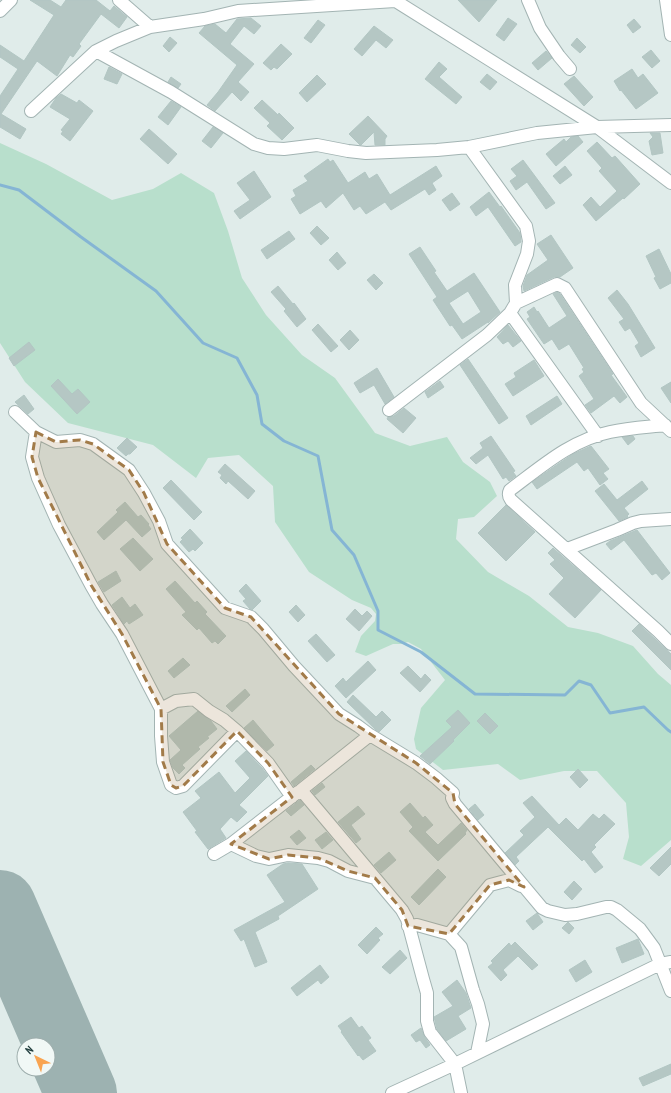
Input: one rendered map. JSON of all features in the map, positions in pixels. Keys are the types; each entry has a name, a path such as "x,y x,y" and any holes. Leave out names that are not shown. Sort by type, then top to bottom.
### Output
{"street":[{"path":"0,11 11,0"},
{"path":"119,0 150,27"},
{"path":"31,111 96,51 150,27 204,19 238,11 394,0 597,127 671,183"},
{"path":"528,0 540,28 559,56 570,69"},
{"path":"668,2 671,35"},
{"path":"96,51 171,92 254,144 268,148 284,149 317,145 366,153 437,150 469,147 537,133 597,127 671,125"},
{"path":"389,410 487,335 510,313 516,302 515,285 528,254 529,241 526,226 469,147"},
{"path":"516,302 557,284 565,288 641,403 668,428"},
{"path":"510,313 598,436"},
{"path":"15,412 36,432 56,442 80,440 93,444 130,470 159,521 167,544 224,608 251,618 263,629 294,666 339,714 416,763 436,778 452,793 452,798 455,804 542,908 548,912 565,915 611,907 617,910 640,929 666,963 671,991"},
{"path":"668,428 610,432 587,439 552,458 510,490 508,497 671,644"},
{"path":"36,432 32,457 41,484 59,525 91,585 122,634 160,708 164,762 171,785 176,788 182,786 237,731"},
{"path":"567,549 633,523 641,521 671,520"},
{"path":"160,708 176,701 194,699 209,711 224,720 237,731 297,793 375,878 402,910 407,920 424,979 427,1021 430,1032 455,1064 461,1093"},
{"path":"214,854 231,844 370,735"},
{"path":"231,844 256,856 269,859 288,855 318,858 329,861 348,871 375,878"},
{"path":"449,934 490,885 509,880 524,887"},
{"path":"408,926 417,925 449,934 461,947 483,1024 477,1053"},
{"path":"392,1093 666,963"}],"highlighted area":[{"path":"36,432 56,442 80,440 93,444 129,470 144,493 167,544 225,608 251,617 339,714 416,763 453,793 455,804 524,887 509,880 490,885 449,934 408,926 402,910 375,878 348,871 318,858 288,855 269,859 231,844 292,797 268,763 237,731 183,786 176,788 171,785 163,762 161,709 122,634 91,585 38,478 32,457"}],"green space":[{"path":"0,143 46,164 112,200 153,189 181,173 214,193 228,231 242,278 266,315 302,355 335,378 375,433 410,446 447,437 463,462 490,482 497,496 474,517 458,519 456,539 488,572 529,596 568,627 598,633 633,646 658,674 671,685 671,840 641,866 623,859 629,837 626,803 597,771 564,771 520,780 498,764 443,770 416,749 414,739 421,708 445,680 421,649 408,642 393,644 366,656 355,652 361,636 375,621 376,614 371,608 352,600 309,572 275,522 273,486 239,455 208,458 196,478 153,445 68,423 25,382 0,343"}],"building":[{"path":"30,0 50,0 61,7 66,0 96,0 110,11 114,6 127,17 119,28 101,14 79,44 81,46 73,57 70,55 57,76 37,61 1,114 26,129 20,139 0,127 0,96 18,69 0,57 0,45 24,61 54,15"},
{"path":"458,0 497,0 479,22"},
{"path":"251,18 261,26 254,34 244,26 230,44 254,64 238,82 249,92 241,101 232,92 215,111 207,105 237,65 199,33 205,26 215,24 226,33 237,19"},
{"path":"508,18 517,24 504,41 496,35"},
{"path":"634,19 641,27 633,33 627,25"},
{"path":"318,20 325,25 311,43 304,38"},
{"path":"374,26 393,40 386,48 376,40 362,56 354,49"},
{"path":"170,37 177,43 169,52 163,46"},
{"path":"577,38 586,47 580,53 571,45"},
{"path":"281,44 292,54 277,69 274,67 271,70 263,63"},
{"path":"651,50 660,61 652,68 642,57"},
{"path":"546,51 552,58 538,70 532,63"},
{"path":"439,62 447,69 439,77 462,97 456,104 425,79"},
{"path":"109,67 122,74 117,84 104,79"},
{"path":"632,69 638,78 643,74 658,93 636,109 621,90 620,91 614,81"},
{"path":"487,74 497,82 490,90 480,82"},
{"path":"317,75 326,84 307,102 299,93"},
{"path":"574,76 593,97 584,106 564,84"},
{"path":"171,77 181,84 178,88 168,82"},
{"path":"61,94 77,103 79,100 93,111 70,141 61,134 63,131 61,130 70,119 50,107 56,98"},
{"path":"262,100 278,115 279,113 294,128 282,140 267,126 270,123 254,108"},
{"path":"171,101 181,107 168,125 158,117"},
{"path":"368,116 387,136 385,139 385,145 375,145 374,132 361,145 349,134"},
{"path":"213,127 223,133 211,148 202,141"},
{"path":"149,129 177,154 168,164 140,139"},
{"path":"650,133 660,133 663,153 652,155 649,141 653,137"},
{"path":"578,136 583,142 556,166 546,154 564,139 566,142 571,137"},
{"path":"597,142 612,158 615,156 640,184 596,221 583,205 591,197 600,207 617,191 599,171 602,168 587,151"},
{"path":"328,159 330,162 333,160 348,183 365,172 369,179 377,174 390,195 436,166 442,176 432,183 436,190 429,195 425,189 391,210 385,202 366,214 360,206 354,210 343,193 326,208 321,201 300,214 291,199 296,196 293,190 308,181 304,176"},
{"path":"523,160 555,203 546,209 527,182 516,190 510,181 517,176 511,169"},
{"path":"565,166 572,175 560,184 553,176"},
{"path":"254,171 271,197 240,219 234,211 250,200 237,183"},
{"path":"489,192 520,233 521,242 515,246 488,207 476,216 470,207"},
{"path":"452,193 460,204 450,211 442,200"},
{"path":"317,226 329,238 321,245 310,233"},
{"path":"289,231 295,239 267,259 261,250"},
{"path":"551,235 573,268 560,277 554,277 524,291 523,286 527,275 548,260 537,244"},
{"path":"420,247 447,291 474,273 500,312 488,323 462,339 452,325 450,326 433,300 437,297 409,254","holes":["468,291 481,312 463,324 449,303"]},
{"path":"659,249 671,274 671,283 660,289 654,278 656,277 646,256"},
{"path":"337,252 346,263 338,270 329,260"},
{"path":"374,274 383,283 376,290 367,280"},
{"path":"278,286 293,304 294,303 306,319 297,327 284,311 286,309 271,292"},
{"path":"617,290 628,304 655,348 641,357 635,346 639,343 630,328 625,331 619,322 624,319 608,298"},
{"path":"557,292 560,294 613,374 611,375 627,397 620,403 614,396 591,413 585,405 594,399 579,376 584,372 582,369 584,368 569,344 559,350 552,339 544,344 527,319 530,317 527,312 534,307 549,328 567,316 553,294"},
{"path":"318,324 338,346 331,352 312,330"},
{"path":"508,325 521,341 513,347 508,341 503,344 497,337"},
{"path":"350,330 359,340 349,350 340,340"},
{"path":"29,342 35,350 14,366 9,358"},
{"path":"468,359 508,418 499,424 460,365"},
{"path":"534,360 544,376 513,396 505,384 516,377 514,373"},
{"path":"377,368 394,397 385,404 374,385 360,393 354,383"},
{"path":"58,379 72,394 78,389 90,402 77,414 51,386"},
{"path":"440,381 444,387 428,398 425,392"},
{"path":"671,382 671,403 661,388"},
{"path":"24,395 34,409 28,414 15,402"},
{"path":"557,396 562,404 531,425 526,416"},
{"path":"404,408 416,418 403,433 387,419 388,417 394,416"},
{"path":"491,436 515,471 513,472 516,476 509,481 506,477 503,479 488,455 476,464 470,458 483,448 480,443"},
{"path":"633,436 635,439 628,445 622,437"},
{"path":"127,438 137,447 126,456 117,448"},
{"path":"591,446 609,469 603,473 608,479 600,485 588,468 584,471 577,462 537,489 532,482 573,454"},
{"path":"225,464 255,491 248,499 228,481 226,484 220,478 222,475 218,472"},
{"path":"171,480 202,512 194,520 163,488"},
{"path":"642,481 648,489 624,508 629,514 627,516 628,517 619,521 595,491 604,484 617,500"},
{"path":"125,502 138,517 141,515 149,524 148,525 151,529 142,537 126,520 104,540 97,532 118,512 116,510"},
{"path":"506,505 535,532 506,561 478,533"},
{"path":"190,529 203,543 195,551 193,549 189,552 180,542 183,539 181,538"},
{"path":"637,530 670,573 662,580 656,573 652,575 624,540 611,550 606,544"},
{"path":"133,538 153,559 140,571 120,549"},
{"path":"553,548 601,590 575,618 549,594 564,578 550,564 555,560 548,553"},
{"path":"116,571 121,581 104,592 98,582"},
{"path":"175,581 195,603 197,601 207,612 205,614 226,636 218,644 215,641 212,643 199,628 197,630 182,615 186,612 166,589"},
{"path":"246,584 261,601 252,610 243,601 246,599 239,591"},
{"path":"122,597 130,608 135,604 143,615 129,624 127,621 124,624 112,605"},
{"path":"296,605 305,615 298,622 289,612"},
{"path":"355,609 362,616 367,611 372,616 359,631 346,619"},
{"path":"639,624 671,654 671,670 632,631"},
{"path":"316,634 335,655 327,662 308,641"},
{"path":"183,658 190,665 174,678 168,671"},
{"path":"368,661 376,670 346,698 335,686 343,678 346,682"},
{"path":"408,666 421,679 425,674 431,680 420,692 400,673"},
{"path":"245,689 250,695 232,712 226,706"},
{"path":"353,695 376,717 382,711 391,720 379,732 347,702"},
{"path":"458,710 470,723 430,764 420,756 452,727 446,721"},
{"path":"198,711 211,721 217,729 198,747 200,749 182,765 185,768 179,774 173,768 170,760 181,750 169,736"},
{"path":"485,713 498,726 490,734 477,721"},
{"path":"253,720 274,745 267,751 244,728"},
{"path":"246,751 268,776 239,805 247,812 237,822 231,817 220,829 226,838 208,849 195,832 197,831 183,812 201,798 195,791 219,772 235,793 250,778 235,761"},
{"path":"311,765 315,769 294,786 291,782"},
{"path":"578,769 588,780 580,788 570,777"},
{"path":"322,783 325,787 315,795 312,791"},
{"path":"532,796 559,825 566,818 578,830 593,814 599,819 604,814 615,824 594,845 596,847 591,852 603,867 595,873 584,859 582,861 548,827 516,857 519,861 515,865 505,853 524,835 520,831 535,817 523,803"},
{"path":"300,800 304,805 291,816 286,811"},
{"path":"410,803 423,818 425,816 433,825 425,832 438,845 461,823 467,830 465,833 466,834 438,861 409,831 413,827 400,812"},
{"path":"475,804 484,815 478,820 469,809"},
{"path":"358,806 365,814 351,825 361,839 356,843 338,822"},
{"path":"299,830 306,838 297,845 290,837"},
{"path":"326,832 333,840 322,849 315,840"},
{"path":"671,847 671,864 659,876 650,868"},
{"path":"389,852 396,860 381,873 374,865"},
{"path":"283,864 302,864 318,889 278,916 279,919 255,932 267,962 255,967 244,939 241,941 234,930 285,902 267,875"},
{"path":"438,869 446,877 419,905 411,897"},
{"path":"574,881 582,889 572,900 564,892"},
{"path":"537,913 543,922 533,930 526,921"},
{"path":"568,922 574,928 569,934 562,928"},
{"path":"376,927 383,934 378,938 380,940 367,954 358,945"},
{"path":"638,939 644,954 622,963 616,948"},
{"path":"515,942 538,965 532,970 518,956 503,970 507,975 501,981 488,967 493,963 491,961 509,943 511,946"},
{"path":"400,950 407,958 390,974 382,967"},
{"path":"585,960 592,972 576,982 569,970"},
{"path":"320,965 329,977 321,984 318,980 297,996 291,988"},
{"path":"457,980 466,993 471,1008 458,1016 466,1029 446,1041 437,1029 434,1017 453,1006 442,992"},
{"path":"351,1017 359,1028 362,1026 371,1038 368,1040 376,1051 363,1060 359,1055 358,1056 338,1026"},
{"path":"421,1028 430,1045 426,1048 420,1040 416,1042 411,1035"},
{"path":"671,1064 671,1074 643,1086 639,1078"}],"waterway":[{"path":"0,185 19,190 156,291 203,343 237,358 257,395 262,424 284,441 318,456 332,530 354,555 378,611 378,630 421,652 475,694 565,695 579,681 591,685 610,713 644,707 671,732"}],"runway":[{"path":"0,906 81,1093"}]}
